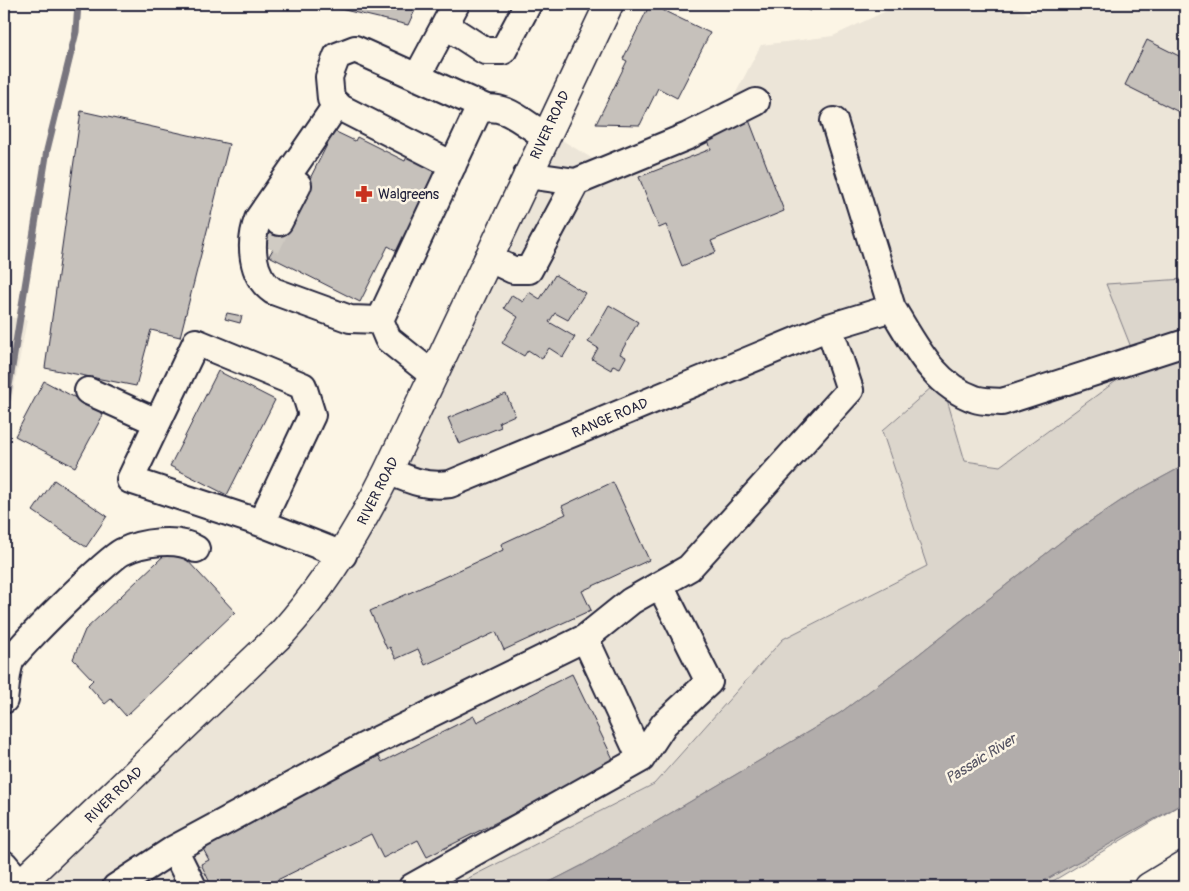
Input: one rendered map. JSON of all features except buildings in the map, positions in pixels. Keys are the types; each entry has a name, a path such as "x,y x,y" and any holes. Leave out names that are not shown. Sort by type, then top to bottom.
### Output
{"main road":[{"name":"RIVER ROAD","path":"14,878 283,632 311,600 343,555 363,521 388,470 608,4"},
{"path":"1149,887 1185,865"}],"street":[{"path":"417,77 450,14 485,51 503,51 528,4"},
{"path":"452,165 337,104 331,99 329,77 337,56 355,49 486,108 502,109 545,136"},
{"path":"527,174 576,182 688,136 756,102"},
{"path":"337,104 258,220 252,243 252,253 261,263 266,287 273,292 350,319 380,320"},
{"path":"433,375 388,339 380,320 478,112 486,108"},
{"path":"834,122 892,308 920,353 945,384 976,400 1002,402 1185,343"},
{"path":"279,222 299,184 306,150"},
{"path":"488,258 513,270 529,270 576,182"},
{"name":"RANGE ROAD","path":"388,470 414,482 432,486 450,484 829,327 892,308"},
{"path":"116,887 174,849 365,746 585,638 631,601 689,568 850,390 829,327"},
{"path":"261,523 312,415 303,386 196,342 130,480 261,523 343,555"},
{"path":"88,391 157,422"},
{"path":"4,700 10,661 38,630 111,559 135,547 176,541 187,543 196,549"},
{"path":"412,887 641,759 664,724 708,682 660,585"},
{"path":"585,638 641,759"},
{"path":"174,849 193,887"}],"shaded area":[{"path":"901,4 1013,4 1028,14 1060,4 1185,4 1185,279 1107,284 1138,365 1000,466 965,461 941,379 882,431 927,566 783,639 654,784 451,887 17,887 311,600 547,131 593,159 729,106 761,45 833,36"},
{"path":"1185,279 1185,465 1128,496 1067,537 914,658 840,713 583,865 540,887 451,887 654,784 783,639 927,566 882,431 941,379 965,461 1000,466 1138,365 1106,284"},
{"path":"4,316 27,320 4,439"},
{"path":"1185,802 1043,887 1033,887 1182,803"}],"water":[{"name":"Passaic River","path":"1185,465 1185,802 1033,887 540,887 583,865 840,713 914,658 1067,537 1128,496"}],"waterway":[{"path":"4,417 47,150 76,32 78,4"}],"tunnel":[{"path":"267,247 279,222"}],"place":[{"name":"Walgreens","path":"364,194"}]}
